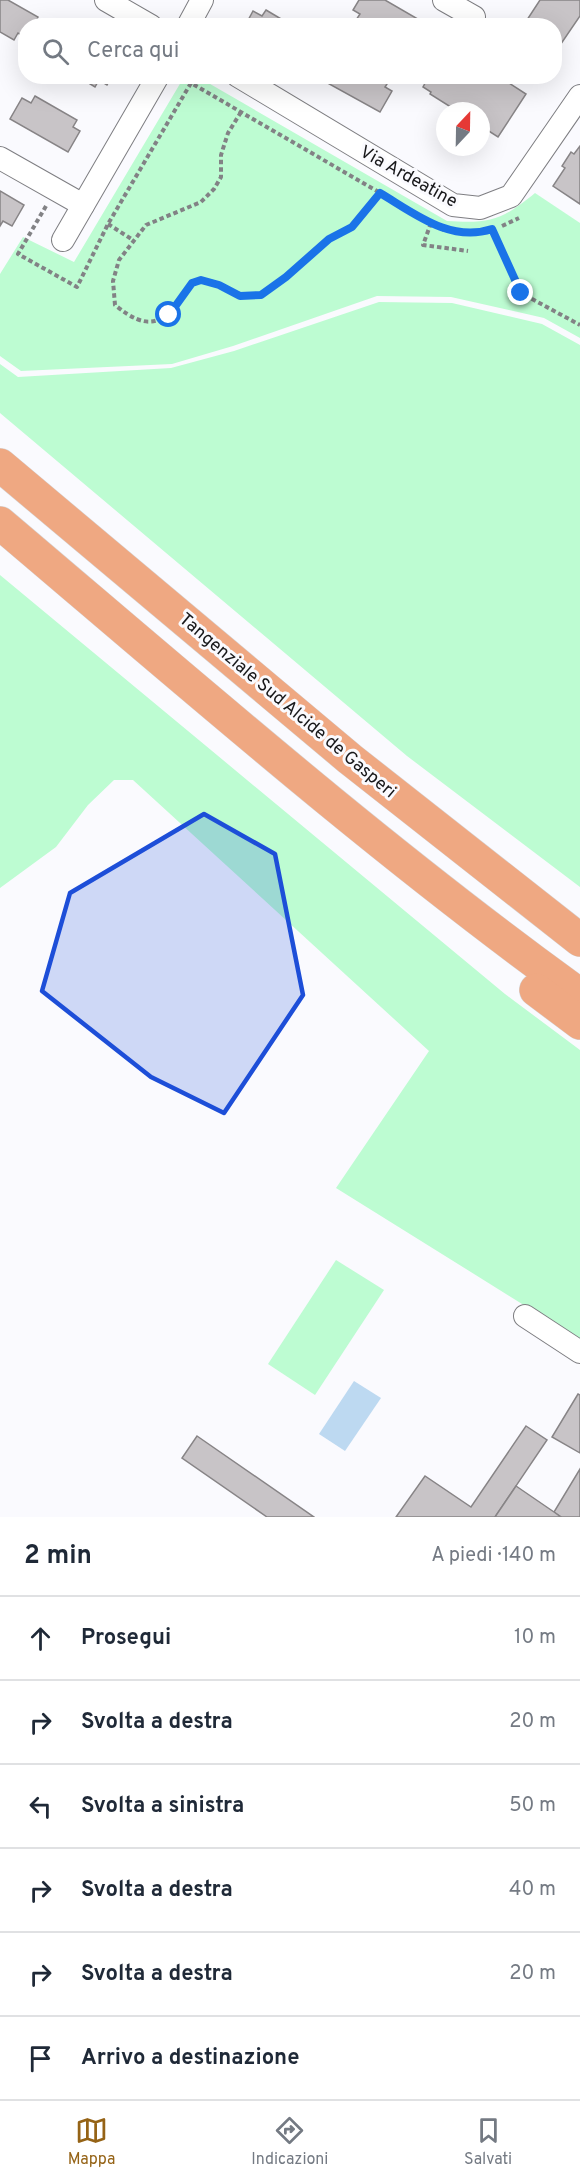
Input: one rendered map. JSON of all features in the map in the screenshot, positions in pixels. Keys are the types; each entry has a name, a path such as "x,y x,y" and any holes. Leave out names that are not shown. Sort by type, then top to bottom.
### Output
{"highway":[{"name":"Tangenziale Sud Alcide de Gasperi","path":"0,465 350,759 580,940"},
{"path":"0,523 316,791 509,944 580,995"},
{"path":"173,669 320,809 500,962 580,1023"}],"street":[{"path":"106,0 137,18"},
{"path":"192,18 202,0"},
{"path":"444,0 474,17"},
{"path":"63,240 153,84"},
{"name":"Via Ardeatine","path":"251,84 453,205 480,208 511,196 580,96"},
{"path":"0,158 83,205"},
{"path":"525,1316 580,1352"}],"path":[{"path":"56,190 18,254 77,287 108,224 190,84"},
{"path":"193,84 444,230 481,233 516,221 535,193 521,184"},
{"path":"240,112 228,133 221,154 221,177 214,189 201,202 146,225 119,260 113,281 115,305 132,318 152,323 169,315 192,283 201,280 219,285 240,296 261,295 286,277 329,239 352,227 380,193"},
{"path":"431,223 423,245 468,251"},
{"path":"108,224 133,240"},
{"path":"492,229 521,293 580,325"}],"highlighted area":[{"path":"204,814 275,854 303,995 224,1113 151,1077 42,991 70,893"}],"green space":[{"path":"180,84 210,84 447,221 474,222 495,218 504,215 535,193 580,223 580,338 544,318 451,297 377,296 233,346 172,364 21,371 0,356 0,274 23,237 74,262"},
{"path":"379,302 452,303 542,324 580,345 580,887 407,756 0,413 0,364 18,377 171,368 234,351"},
{"path":"0,575 505,994 580,1050 580,1340 336,1188 429,1051 133,780 114,780 88,805 56,847 0,888"},
{"path":"336,1260 384,1290 315,1395 268,1364"}],"water":[{"path":"354,1381 381,1398 345,1451 319,1434"}],"building":[{"path":"0,0 8,0 38,17 18,18 18,33 14,40 0,32"},
{"path":"359,0 385,0 416,18 357,18 360,14 353,10"},
{"path":"540,0 580,0 580,16 562,42 562,18 528,18"},
{"path":"266,10 280,18 249,18 253,11 262,16"},
{"path":"329,84 387,84 385,87 392,91 380,112"},
{"path":"425,84 510,84 526,94 498,137 490,132 490,102 443,102 430,94 431,92 423,87"},
{"path":"35,96 77,120 73,127 80,131 68,152 10,119 22,98 31,103"},
{"path":"580,146 580,204 553,186 565,168 562,166 571,152 574,154"},
{"path":"0,191 24,205 12,226 3,221 0,226"},
{"path":"578,1394 580,1395 580,1453 552,1437"},
{"path":"526,1426 547,1440 495,1517 396,1517 425,1476 471,1507"},
{"path":"197,1436 314,1517 267,1517 182,1458"},
{"path":"580,1469 580,1517 561,1517 554,1512"},
{"path":"516,1486 554,1512 561,1517 495,1517"}],"route":[{"path":"169,315 192,283 201,280 219,285 240,296 261,295 286,277 329,239 352,227 380,193 444,230 481,233 492,229 521,293"}]}
